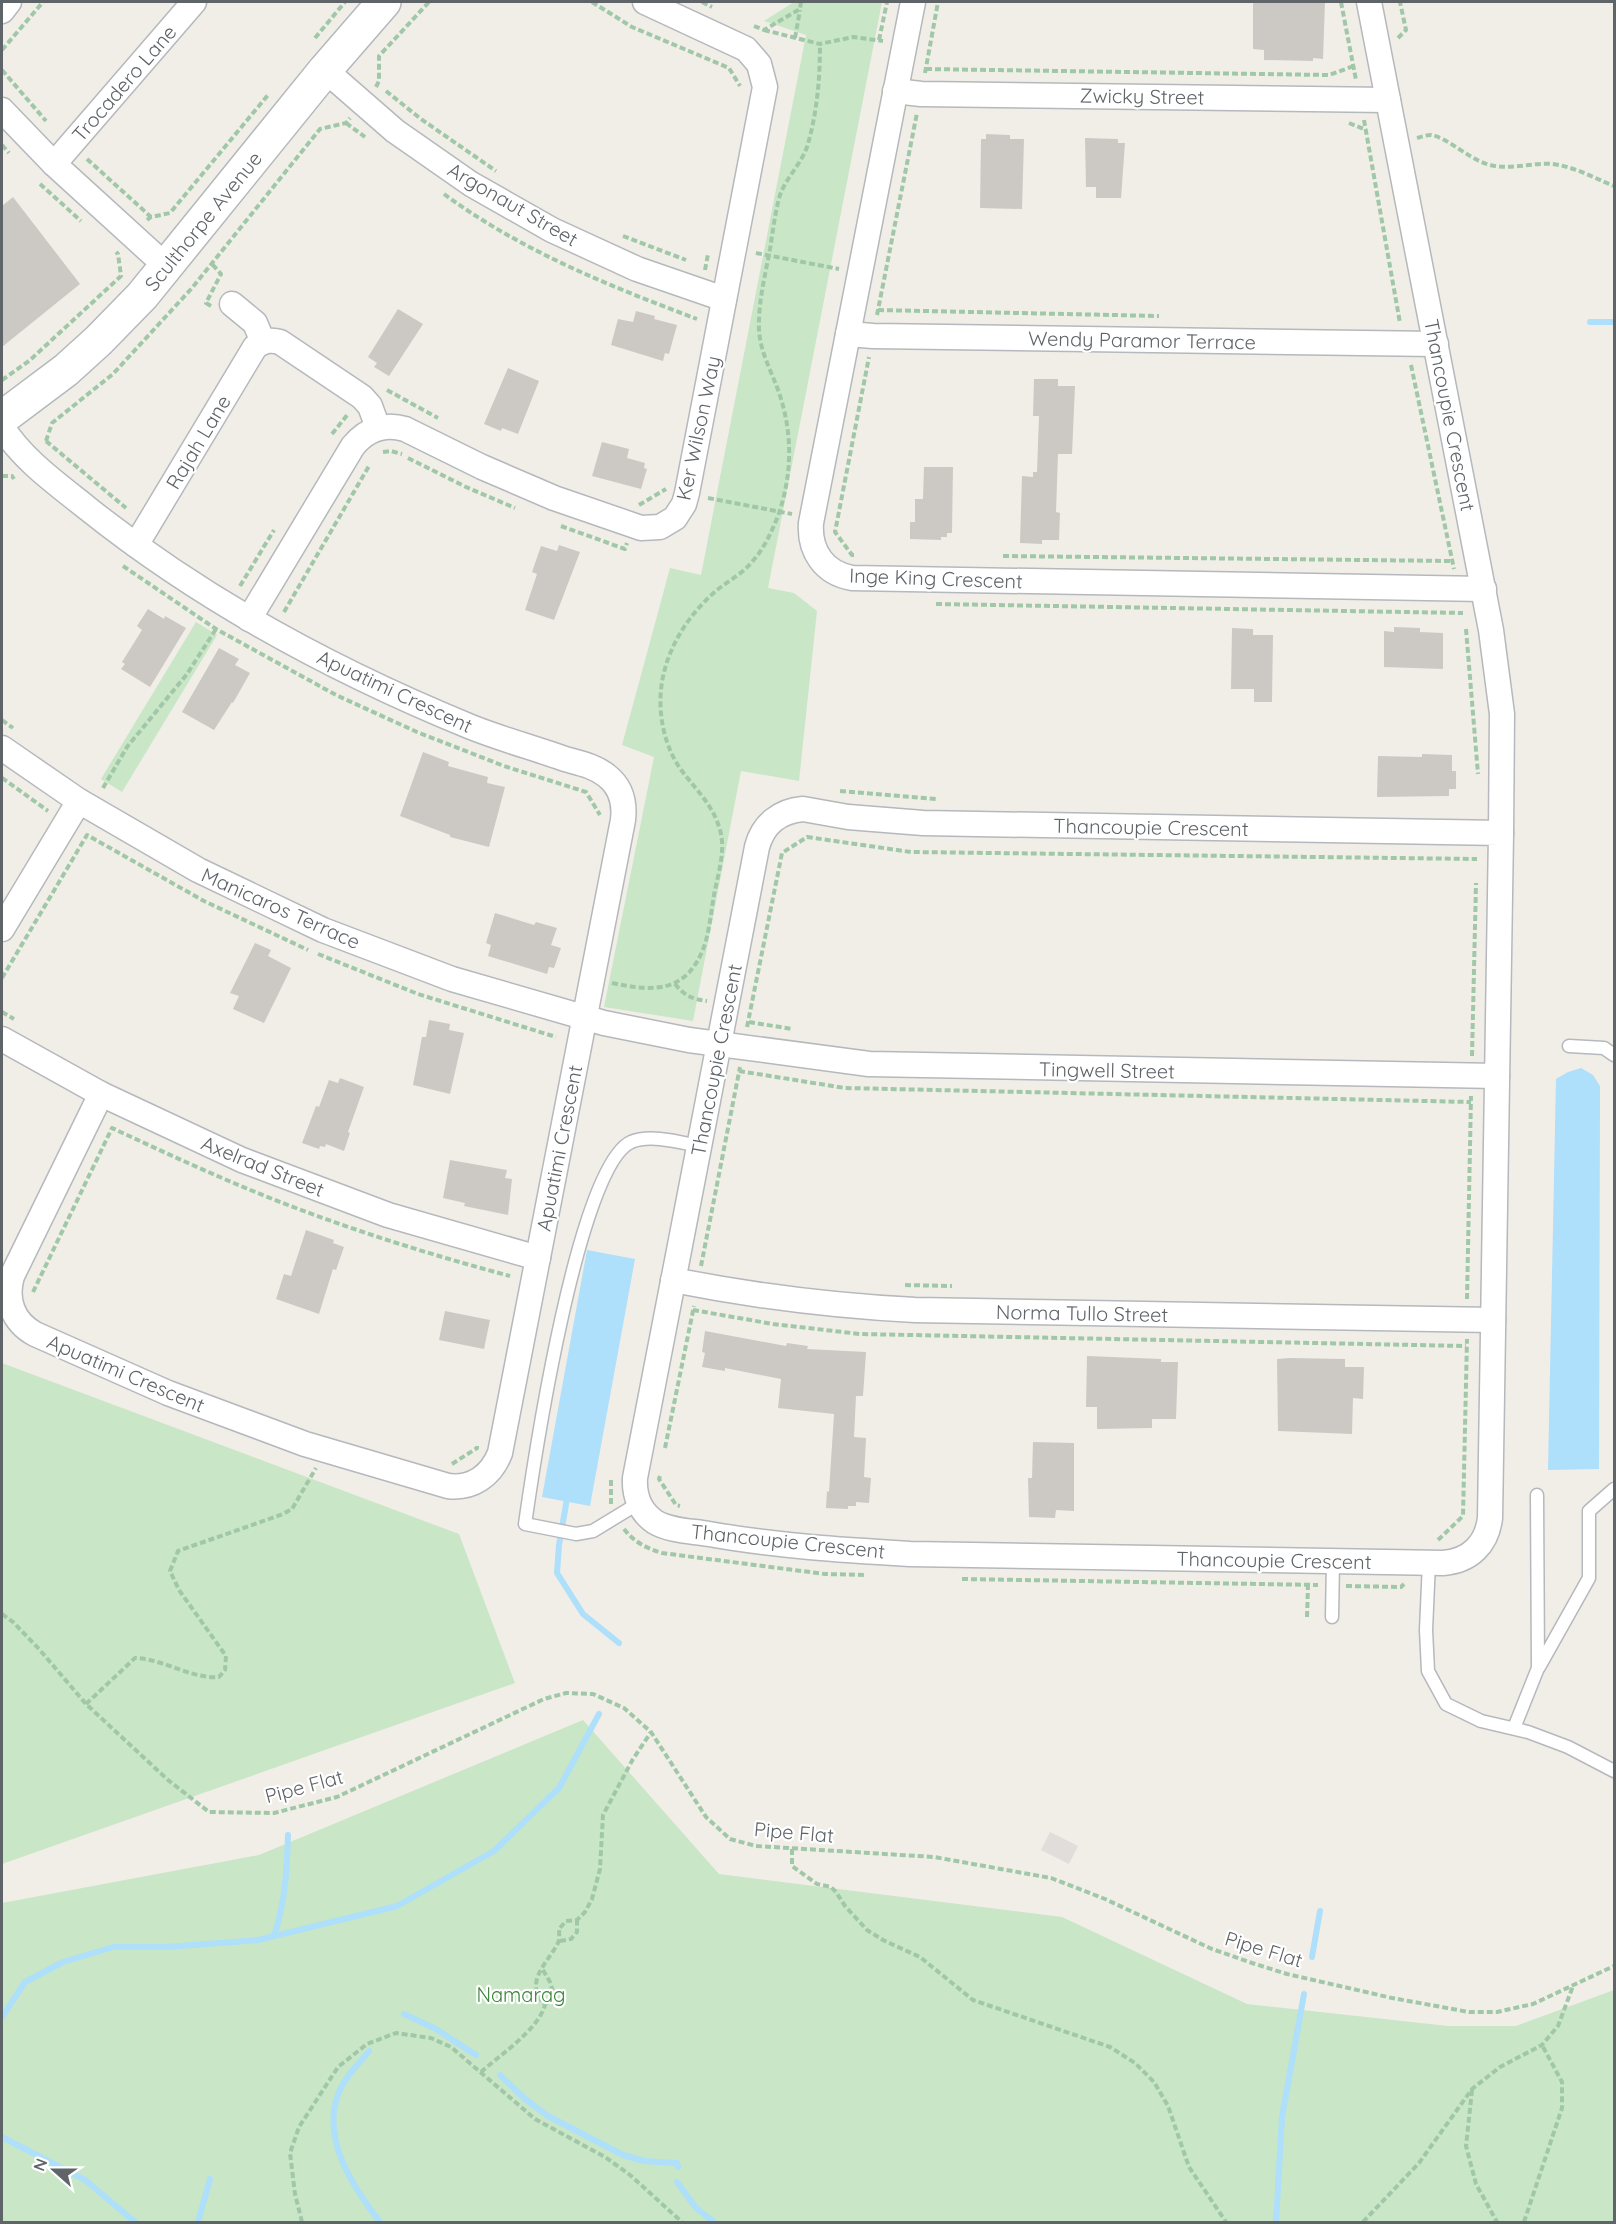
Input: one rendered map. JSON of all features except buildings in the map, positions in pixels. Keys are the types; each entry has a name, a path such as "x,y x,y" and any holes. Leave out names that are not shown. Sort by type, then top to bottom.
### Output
{"street":[{"path":"2,10 9,2"},
{"name":"Trocadero Lane","path":"54,164 194,2"},
{"name":"Sculthorpe Avenue","path":"2,418 58,376 98,341 142,296 325,70 384,2"},
{"name":"Ker Wilson Way","path":"378,428 394,426 405,429 482,467 544,494 636,515 651,528 668,523 681,511 687,493 764,95 764,79 752,55 742,47 645,2"},
{"name":"Inge King Crescent","path":"913,2 812,517 811,539 818,558 833,571 852,578 1484,589"},
{"name":"Thancoupie Crescent","path":"1369,2 1484,589 1498,672 1502,714 1490,832 1497,1076 1489,1526 1483,1541 1469,1555 1451,1562 910,1554 830,1550 750,1541 671,1528 653,1520 639,1503 635,1478 673,1280 758,843 770,822 791,811 807,810 848,817 923,823 1490,832"},
{"name":"Argonaut Street","path":"325,70 396,131 471,184 552,230 636,268 724,299"},
{"name":"Zwicky Street","path":"895,91 921,94 1388,100"},
{"path":"2,110 54,164 167,267"},
{"path":"225,302 255,323 263,342 274,340 280,342 362,397 372,410 378,428 364,435 353,446 249,619"},
{"name":"Wendy Paramor Terrace","path":"848,334 873,336 1403,332 1436,344"},
{"name":"Rajah Lane","path":"142,535 253,351 263,342"},
{"name":"Apuatimi Crescent","path":"2,427 28,459 142,535 249,619 358,678 473,728 602,772 614,783 621,796 624,812 500,1453 493,1467 475,1482 456,1486 433,1482 305,1444 168,1393 32,1332 20,1321 11,1304 12,1276 101,1094"},
{"name":"Manicaros Terrace","path":"2,747 79,801 198,870 323,930 452,979 585,1018 689,1040 719,1043"},
{"path":"2,929 79,801"},
{"name":"Axelrad Street","path":"2,1039 101,1094 242,1160 367,1207 538,1257"},
{"name":"Tingwell Street","path":"719,1043 829,1060 919,1066 1497,1076"},
{"name":"Norma Tullo Street","path":"673,1280 787,1300 850,1307 893,1309 1467,1309 1493,1320"}],"lane":[{"path":"1569,1046 1604,1048 1614,1055"},
{"path":"639,1503 592,1531 576,1534 525,1524 568,1284 580,1238 612,1161 631,1142 657,1139 699,1146"},
{"path":"1514,1728 1538,1668 1589,1578 1589,1511 1614,1490"},
{"path":"1537,1495 1538,1668"},
{"path":"1332,1617 1333,1562"},
{"path":"1417,1562 1426,1630 1428,1671 1446,1704 1481,1721 1528,1732 1568,1747 1614,1771"}],"path":[{"path":"2,50 43,2"},
{"path":"315,38 345,2"},
{"path":"429,2 379,56 378,85 421,119 499,173"},
{"path":"592,2 632,27 729,68 743,89"},
{"path":"702,2 722,12"},
{"path":"795,38 801,2"},
{"path":"879,40 887,2"},
{"path":"938,2 926,69 1329,75 1354,66"},
{"path":"1341,2 1403,332 1466,627 1478,784"},
{"path":"764,30 800,9"},
{"path":"753,26 820,44 853,37 929,50"},
{"path":"592,979 646,989 675,984 702,953 721,860 722,834 715,812 680,769 668,744 660,711 662,681 671,650 682,629 715,592 750,565 769,539 785,488 791,450 788,421 765,358 759,332 761,296 781,194 806,150 813,122 820,81 820,44"},
{"path":"151,217 170,213 269,94"},
{"path":"864,555 852,555 835,532 916,118"},
{"path":"142,535 46,441 52,423 113,374 185,296 320,129 346,123"},
{"path":"1369,147 1434,136 1476,160 1495,167 1550,164 1563,166 1576,169 1614,186"},
{"path":"613,232 705,268"},
{"path":"695,330 711,244 860,273"},
{"path":"2,380 29,361 121,276 118,254"},
{"path":"212,264 221,273 206,303 208,307 225,302"},
{"path":"878,310 1163,316"},
{"path":"1388,321 1403,332"},
{"path":"380,386 445,422"},
{"path":"382,452 400,453 466,488 518,509"},
{"path":"284,612 374,458"},
{"path":"2,476 12,476"},
{"path":"561,526 625,549 636,515 665,489 837,522"},
{"path":"629,500 636,515"},
{"path":"996,556 1452,561"},
{"path":"234,583 292,616"},
{"path":"103,788 128,747 187,674 216,628"},
{"path":"2,720 22,734"},
{"path":"575,789 583,764"},
{"path":"2,778 87,835 204,901 303,947 418,994 556,1037"},
{"path":"94,782 112,793"},
{"path":"1476,870 1477,859 1490,832"},
{"path":"2,978 87,835"},
{"path":"664,1457 782,853 807,837 911,852 1477,859"},
{"path":"1471,1051 1476,881"},
{"path":"2,1012 18,1021"},
{"path":"739,1071 845,1088 1471,1102 1463,1516 1440,1540"},
{"path":"34,1299 35,1284 112,1128 287,1205 395,1243 510,1276"},
{"path":"896,1285 956,1287"},
{"path":"1456,1298 1467,1309"},
{"path":"442,1461 453,1464 477,1448"},
{"path":"86,1704 135,1658 147,1659 205,1678 219,1677 225,1670 226,1656 179,1590 170,1571 178,1551 292,1509 320,1461"},
{"path":"662,1468 659,1479 676,1505 684,1507"},
{"path":"613,1472 610,1495 612,1507 631,1538 644,1547 662,1553 825,1574 873,1576"},
{"path":"957,1579 1401,1587 1417,1562"},
{"path":"1307,1617 1308,1585"},
{"name":"Pipe Flat","path":"2,1614 39,1649 86,1704 168,1780 209,1812 274,1813 337,1797 544,1699 566,1693 593,1694 624,1708 651,1732 706,1817 730,1839 756,1846 934,1857 1051,1878 1105,1899 1212,1949 1252,1963 1287,1974 1392,1998 1469,2012 1497,2012 1533,2004 1614,1966"},
{"path":"544,2006 538,1998 534,1984 546,1960 560,1941 559,1929 566,1921 577,1920 585,1912 592,1899 600,1869 603,1815 633,1759 651,1732"},
{"path":"792,1849 792,1866 817,1884 831,1887 867,1930 884,1941 920,1957 973,2000 1110,2047 1135,2063 1154,2082 1168,2106 1189,2167 1226,2223"},
{"path":"560,1941 571,1940 577,1932 577,1920"},
{"path":"1609,1968 1614,1974"},
{"path":"481,2072 524,2035 554,1995 550,1982 542,1970"},
{"path":"1363,2223 1419,2163 1472,2089 1500,2067 1542,2045 1558,2026 1574,1985"},
{"path":"302,2223 295,2194 290,2153 299,2127 338,2067 367,2044 396,2033 431,2038 452,2047 535,2119 605,2157 630,2175 682,2223"},
{"path":"1524,2223 1562,2108 1562,2082 1542,2045"},
{"path":"1472,2089 1466,2146 1476,2184 1497,2223"}],"shaded area":[{"path":"1050,1832 1078,1846 1069,1864 1041,1850"}],"green space":[{"path":"794,2 882,2 768,588 794,593 817,611 799,781 741,771 693,1021 604,1007 654,757 622,745 670,568 701,575 806,35 764,21"},
{"path":"196,622 217,635 122,792 101,779"},
{"path":"2,1363 459,1534 515,1683 2,1864"},
{"name":"Namarag","path":"583,1720 719,1874 1062,1917 1247,2004 1448,2026 1516,2026 1614,1990 1614,2222 2,2222 2,1903 259,1855"}],"water":[{"path":"1581,1068 1593,1075 1600,1086 1599,1469 1548,1470 1556,1079"},
{"path":"587,1250 635,1259 590,1506 542,1497"}],"waterway":[{"path":"1590,322 1614,322"},
{"path":"568,1493 559,1545 557,1573 583,1614 619,1643"},
{"path":"2,2017 25,1982 63,1962 113,1947 166,1947 258,1940 397,1906 494,1851 559,1788 599,1714"},
{"path":"274,1936 285,1886 288,1835"},
{"path":"1312,1957 1320,1911"},
{"path":"1276,2222 1282,2117 1304,1994"},
{"path":"404,2014 436,2029 476,2055"},
{"path":"369,2051 348,2075 339,2092 334,2109 334,2127 342,2161 350,2178 380,2222"},
{"path":"500,2075 525,2099 548,2116 623,2155 644,2161 677,2163 678,2167"},
{"path":"2,2137 85,2180 135,2222"},
{"path":"198,2222 210,2179"},
{"path":"677,2182 696,2208 714,2222"}]}
